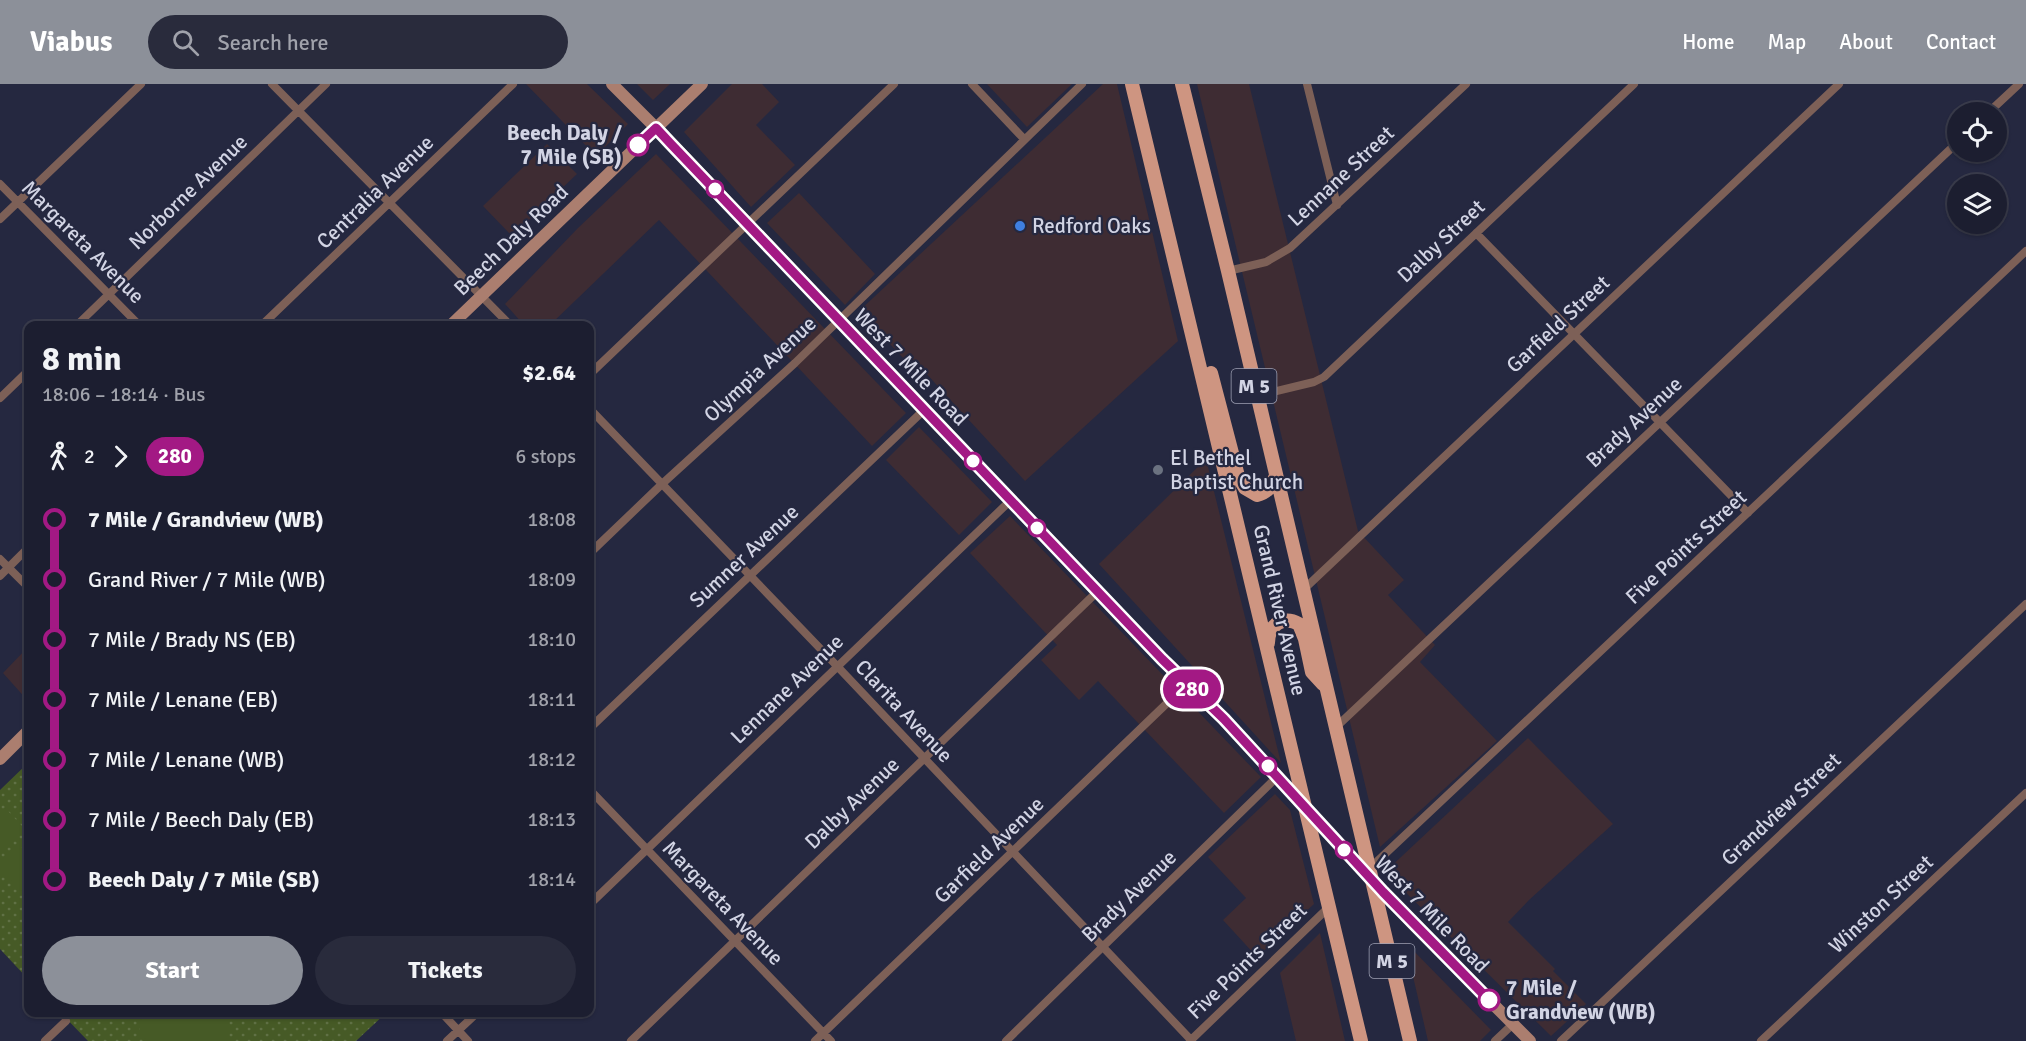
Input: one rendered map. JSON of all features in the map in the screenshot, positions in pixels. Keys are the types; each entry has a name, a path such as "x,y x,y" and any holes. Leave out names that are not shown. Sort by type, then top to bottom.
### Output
{"main road":[{"name":"West 7 Mile Road","path":"612,84 1530,1041"},
{"name":"Beech Daly Road","path":"455,321 702,84"},
{"name":"Grand River Avenue","path":"1132,84 1361,1041"},
{"path":"1172,84 1190,118"},
{"name":"Grand River Avenue","path":"1182,84 1410,1041"},
{"path":"1198,354 1212,375 1238,476 1245,488 1257,495 1265,493 1276,477"},
{"path":"1268,651 1268,636 1272,627 1286,620 1296,622 1301,627 1312,672 1326,688"},
{"path":"0,759 24,735"}],"street":[{"path":"0,219 141,84"},
{"path":"272,84 506,321"},
{"name":"Norborne Avenue","path":"80,321 326,84"},
{"name":"Centralia Avenue","path":"266,321 513,84"},
{"path":"594,370 894,84"},
{"path":"972,84 1024,139"},
{"name":"Olympia Avenue","path":"594,549 795,363 1082,84"},
{"path":"1307,84 1337,205"},
{"name":"Lennane Street","path":"1228,271 1266,262 1290,248 1466,84"},
{"name":"Dalby Street","path":"1257,396 1314,382 1324,377 1634,84"},
{"name":"Garfield Street","path":"1303,590 1839,84"},
{"path":"2000,102 2019,84"},
{"name":"Brady Avenue","path":"1335,728 1947,152"},
{"name":"Margareta Avenue","path":"0,184 135,321"},
{"path":"1476,233 1748,513"},
{"name":"Five Points Street","path":"1371,875 1748,513 2025,254"},
{"path":"0,398 24,375"},
{"name":"Sumner Avenue","path":"594,724 924,410"},
{"name":"Clarita Avenue","path":"594,413 748,576 837,666 1190,1040"},
{"name":"Lennane Avenue","path":"594,900 1011,500"},
{"path":"0,576 24,553"},
{"path":"0,559 24,583"},
{"name":"Dalby Avenue","path":"631,1041 1098,591"},
{"name":"Grandview Street","path":"1561,1041 2026,603"},
{"name":"Garfield Avenue","path":"815,1041 1187,684"},
{"name":"Brady Avenue","path":"1006,1041 1278,776"},
{"name":"Winston Street","path":"1761,1041 2026,793"},
{"name":"Margareta Avenue","path":"594,794 831,1041"},
{"name":"Five Points Street","path":"1190,1040 1329,907"},
{"path":"446,1017 468,1041"},
{"path":"447,1041 473,1017"},
{"path":"45,1041 66,1021"},
{"path":"1495,1041 1513,1024"}],"shaded area":[{"path":"526,84 587,84 628,124 596,156"},
{"path":"637,84 670,84 653,100"},
{"path":"732,84 762,84 779,102 756,125 795,165 751,207 684,132"},
{"path":"987,84 1072,84 1027,127"},
{"name":"Redford Oaks","path":"1103,84 1117,84 1178,341 1025,481 923,370 906,361 859,311"},
{"path":"1197,84 1249,84 1358,531 1404,580 1388,595 1435,645 1420,662 1497,741 1380,847"},
{"path":"547,144 577,174 512,236 483,206"},
{"path":"656,154 906,413 872,446 659,220 554,321 520,321 505,304 578,228"},
{"path":"799,193 875,274 845,305 767,223"},
{"path":"919,427 992,502 959,535 886,460"},
{"path":"1206,459 1281,763 1099,564"},
{"path":"1010,516 1261,777 1224,813 1098,681 1079,700 1041,660 1057,645 970,553"},
{"path":"24,651 24,697 3,673"},
{"path":"1528,738 1613,824 1508,922 1586,1004 1551,1036 1385,872"},
{"path":"1275,794 1290,810 1314,904 1257,957 1223,920 1246,898 1208,857"},
{"path":"1320,933 1345,1041 1296,1041 1280,973"},
{"path":"1405,942 1491,1030 1480,1041 1428,1041"}],"green space":[{"path":"24,767 24,975 0,949 0,790"},
{"path":"5,808 23,827 0,849 0,813"},
{"path":"20,846 24,850 24,862 8,878 0,866"},
{"path":"24,868 24,888 21,891 11,880"},
{"path":"65,1017 382,1017 356,1041 88,1041"},
{"path":"144,1017 227,1017 227,1041 148,1041 140,1035 140,1020"}],"bus line":[{"name":"280","path":"638,145 656,128 1162,659 1224,719 1412,923 1489,1000"}],"place":[{"name":"Beech Daly / 7 Mile (SB)","path":"638,145"},
{"name":"Redford Oaks","path":"1020,226"},
{"name":"El Bethel Baptist Church","path":"1158,470"},
{"name":"7 Mile / Grandview (WB)","path":"1489,1000"}]}
